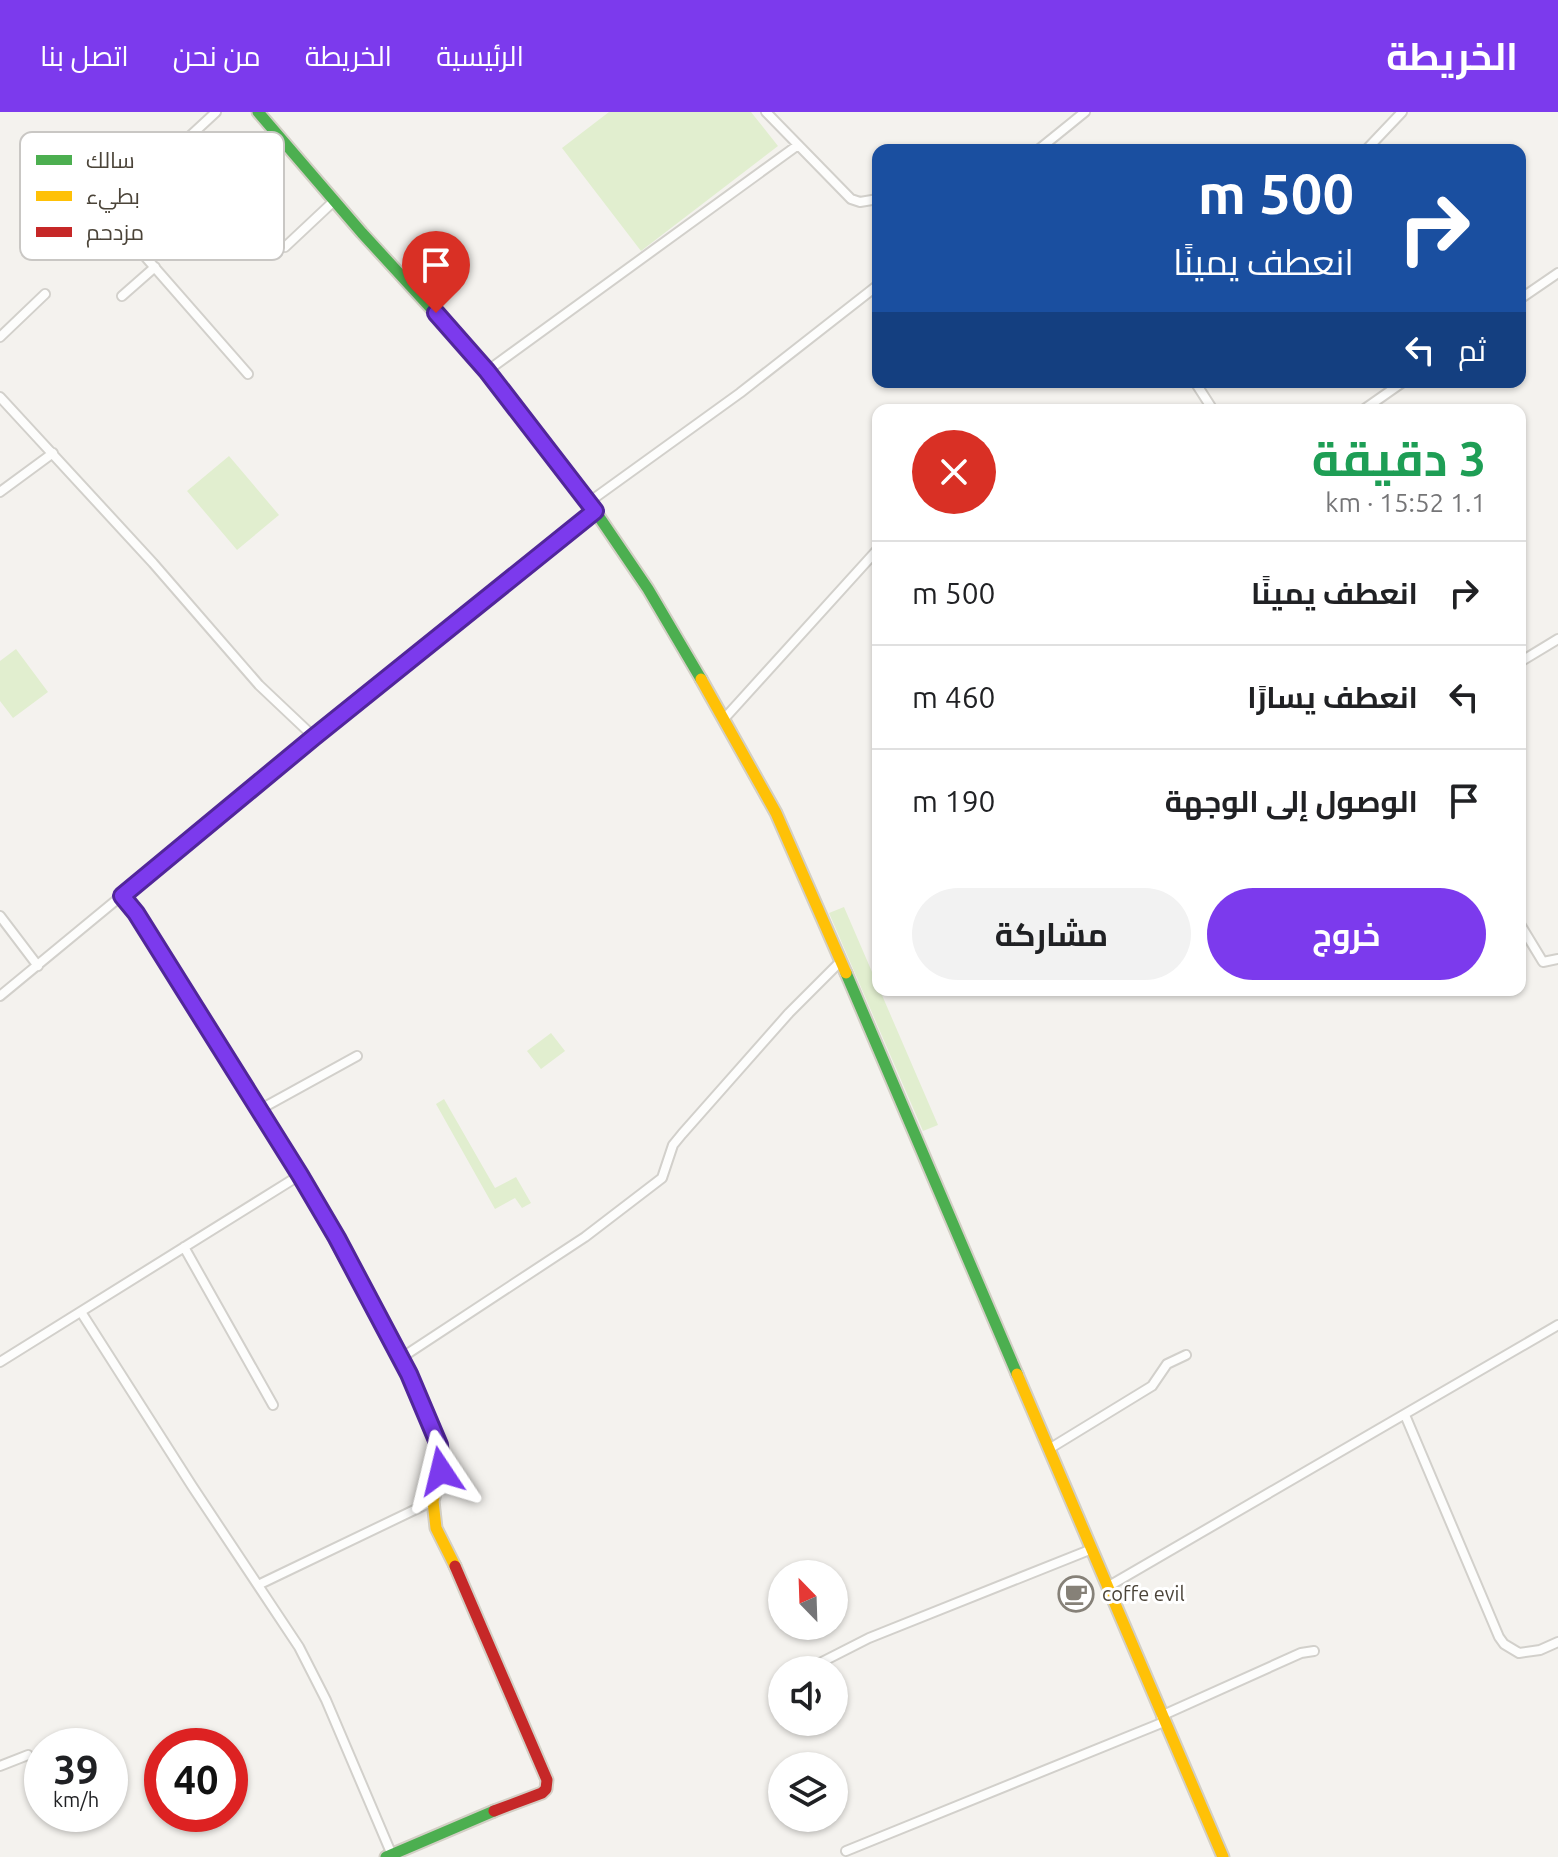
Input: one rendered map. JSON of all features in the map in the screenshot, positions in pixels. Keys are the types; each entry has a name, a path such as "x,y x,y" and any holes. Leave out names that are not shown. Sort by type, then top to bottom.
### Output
{"street":[{"path":"194,132 216,112"},
{"path":"258,112 275,132"},
{"path":"766,112 851,199 860,202 872,200"},
{"path":"1045,144 1085,112"},
{"path":"1372,144 1402,112"},
{"path":"284,142 487,371 592,507 648,589 723,720 792,846 1223,1857"},
{"path":"487,371 798,145"},
{"path":"285,247 334,201"},
{"path":"149,260 248,374"},
{"path":"122,296 155,267"},
{"path":"1526,295 1558,273"},
{"path":"0,996 592,507 872,290"},
{"path":"0,337 45,294"},
{"path":"1372,404 1394,388"},
{"path":"0,397 209,625 259,685 314,737"},
{"path":"0,492 53,453"},
{"path":"723,720 872,556"},
{"path":"1526,658 1558,639"},
{"path":"81,1312 299,1647 326,1700 389,1856 477,1817 542,1793 547,1783 466,1588 436,1528 433,1501 441,1471 441,1451 401,1358 300,1175 136,913 122,896"},
{"path":"0,916 38,966"},
{"path":"1526,934 1543,962 1558,959"},
{"path":"401,1358 585,1237 662,1178 673,1145 682,1134 789,1013 840,962"},
{"path":"259,1110 357,1056"},
{"path":"0,1362 300,1175"},
{"path":"184,1247 273,1405"},
{"path":"1109,1586 1558,1325"},
{"path":"1049,1449 1152,1386 1167,1364 1186,1355"},
{"path":"1405,1415 1499,1637 1519,1653 1540,1650 1558,1642"},
{"path":"258,1585 433,1501"},
{"path":"834,1656 869,1638 1092,1549"},
{"path":"846,1851 1163,1719 1301,1653 1314,1651"},
{"path":"0,1766 24,1757"}],"green space":[{"path":"609,112 751,112 778,146 641,251 562,148"},
{"path":"229,456 279,515 237,550 187,491"},
{"path":"16,649 48,692 13,718 0,701 0,661"},
{"path":"844,907 872,972 872,996 882,996 938,1125 923,1131 829,913"},
{"path":"551,1033 565,1051 541,1069 527,1051"},
{"path":"444,1099 495,1188 516,1177 531,1203 522,1208 515,1198 495,1209 436,1104"}],"traffic: fast":[{"path":"258,112 275,132"},
{"path":"284,142 473,354 589,502 648,589 701,679"},
{"path":"122,896 136,913 320,1212"},
{"path":"846,973 1017,1374"},
{"path":"386,1857 494,1811"}],"traffic: slow":[{"path":"701,679 776,813 846,973"},
{"path":"320,1212 409,1374 441,1451 441,1471 433,1501 436,1528 455,1566"},
{"path":"1017,1374 1223,1857"}],"traffic: jam":[{"path":"455,1566 547,1780 542,1793 494,1811"}],"place":[{"name":"coffe evil","path":"1076,1594"}],"route":[{"path":"436,313 487,371 595,511 122,896 136,913 337,1238 409,1374 439,1445 441,1471"}]}
